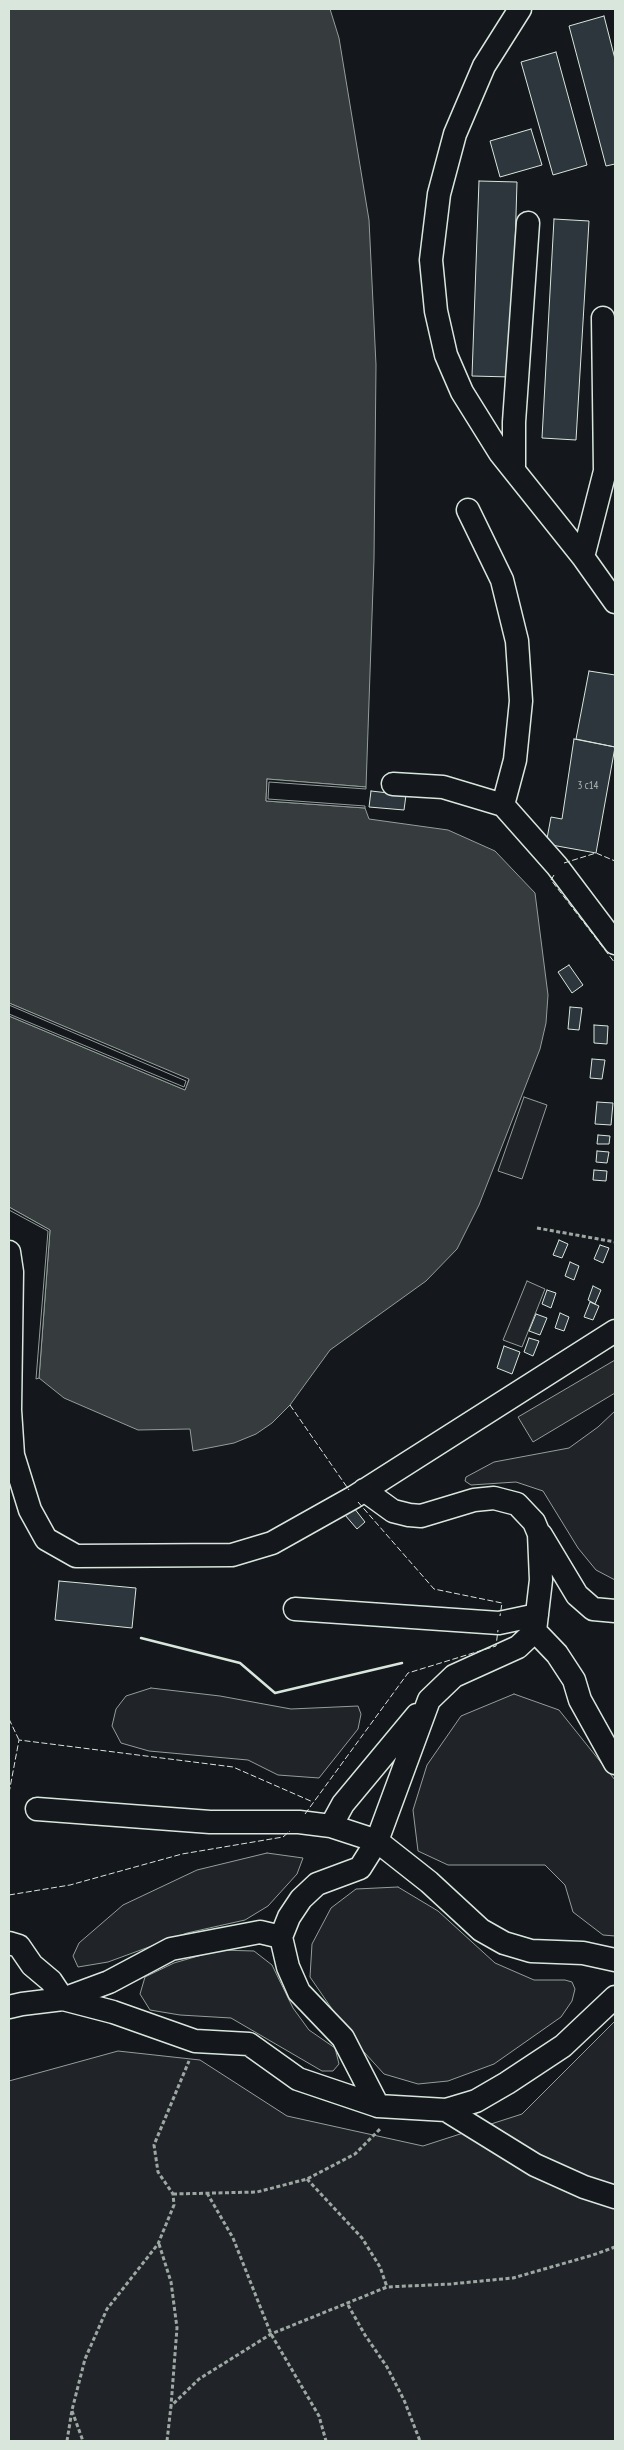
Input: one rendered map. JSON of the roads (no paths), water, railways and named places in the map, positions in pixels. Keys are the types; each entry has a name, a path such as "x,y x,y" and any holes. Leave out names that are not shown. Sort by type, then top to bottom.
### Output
{"street":[{"path":"520,9 484,66 455,134 438,194 431,260 436,311 446,355 462,392 500,453 584,557 615,602"},
{"path":"514,470 514,422 528,223"},
{"path":"584,557 605,471 603,318"},
{"path":"468,510 502,580 517,641 521,700 515,760 503,805"},
{"path":"393,784 444,787 503,805 558,866 615,943"},
{"path":"9,1252 12,1272 10,1410 13,1455 30,1510 46,1539 76,1556 232,1555 272,1543 310,1523 364,1490 615,1331"},
{"path":"364,1490 394,1511 421,1516 474,1500 494,1498 518,1504 534,1522 539,1534 577,1595 592,1609 615,1611"},
{"path":"331,1826 342,1804 429,1700 454,1676 518,1647 536,1623 541,1580 539,1534"},
{"path":"295,1609 499,1623 536,1623"},
{"path":"536,1623 574,1680 580,1700 615,1763"},
{"path":"378,2106 343,2038 299,1992 288,1966 281,1937 289,1917 301,1899 317,1884 360,1868 378,1841 429,1700"},
{"path":"37,1809 210,1822 299,1822 331,1826 378,1841 428,1882 481,1930 504,1943 531,1950 583,1954 615,1960"},
{"path":"9,2008 22,2004 63,2000 109,1982 171,1948 260,1932 281,1937"},
{"path":"9,1943 19,1946 32,1965 51,1981 63,2000 113,2012 194,2041 249,2044 298,2079 378,2106 446,2110 476,2101 563,2046 615,1997"},
{"path":"446,2110 535,2165 584,2187 615,2197"}]}
